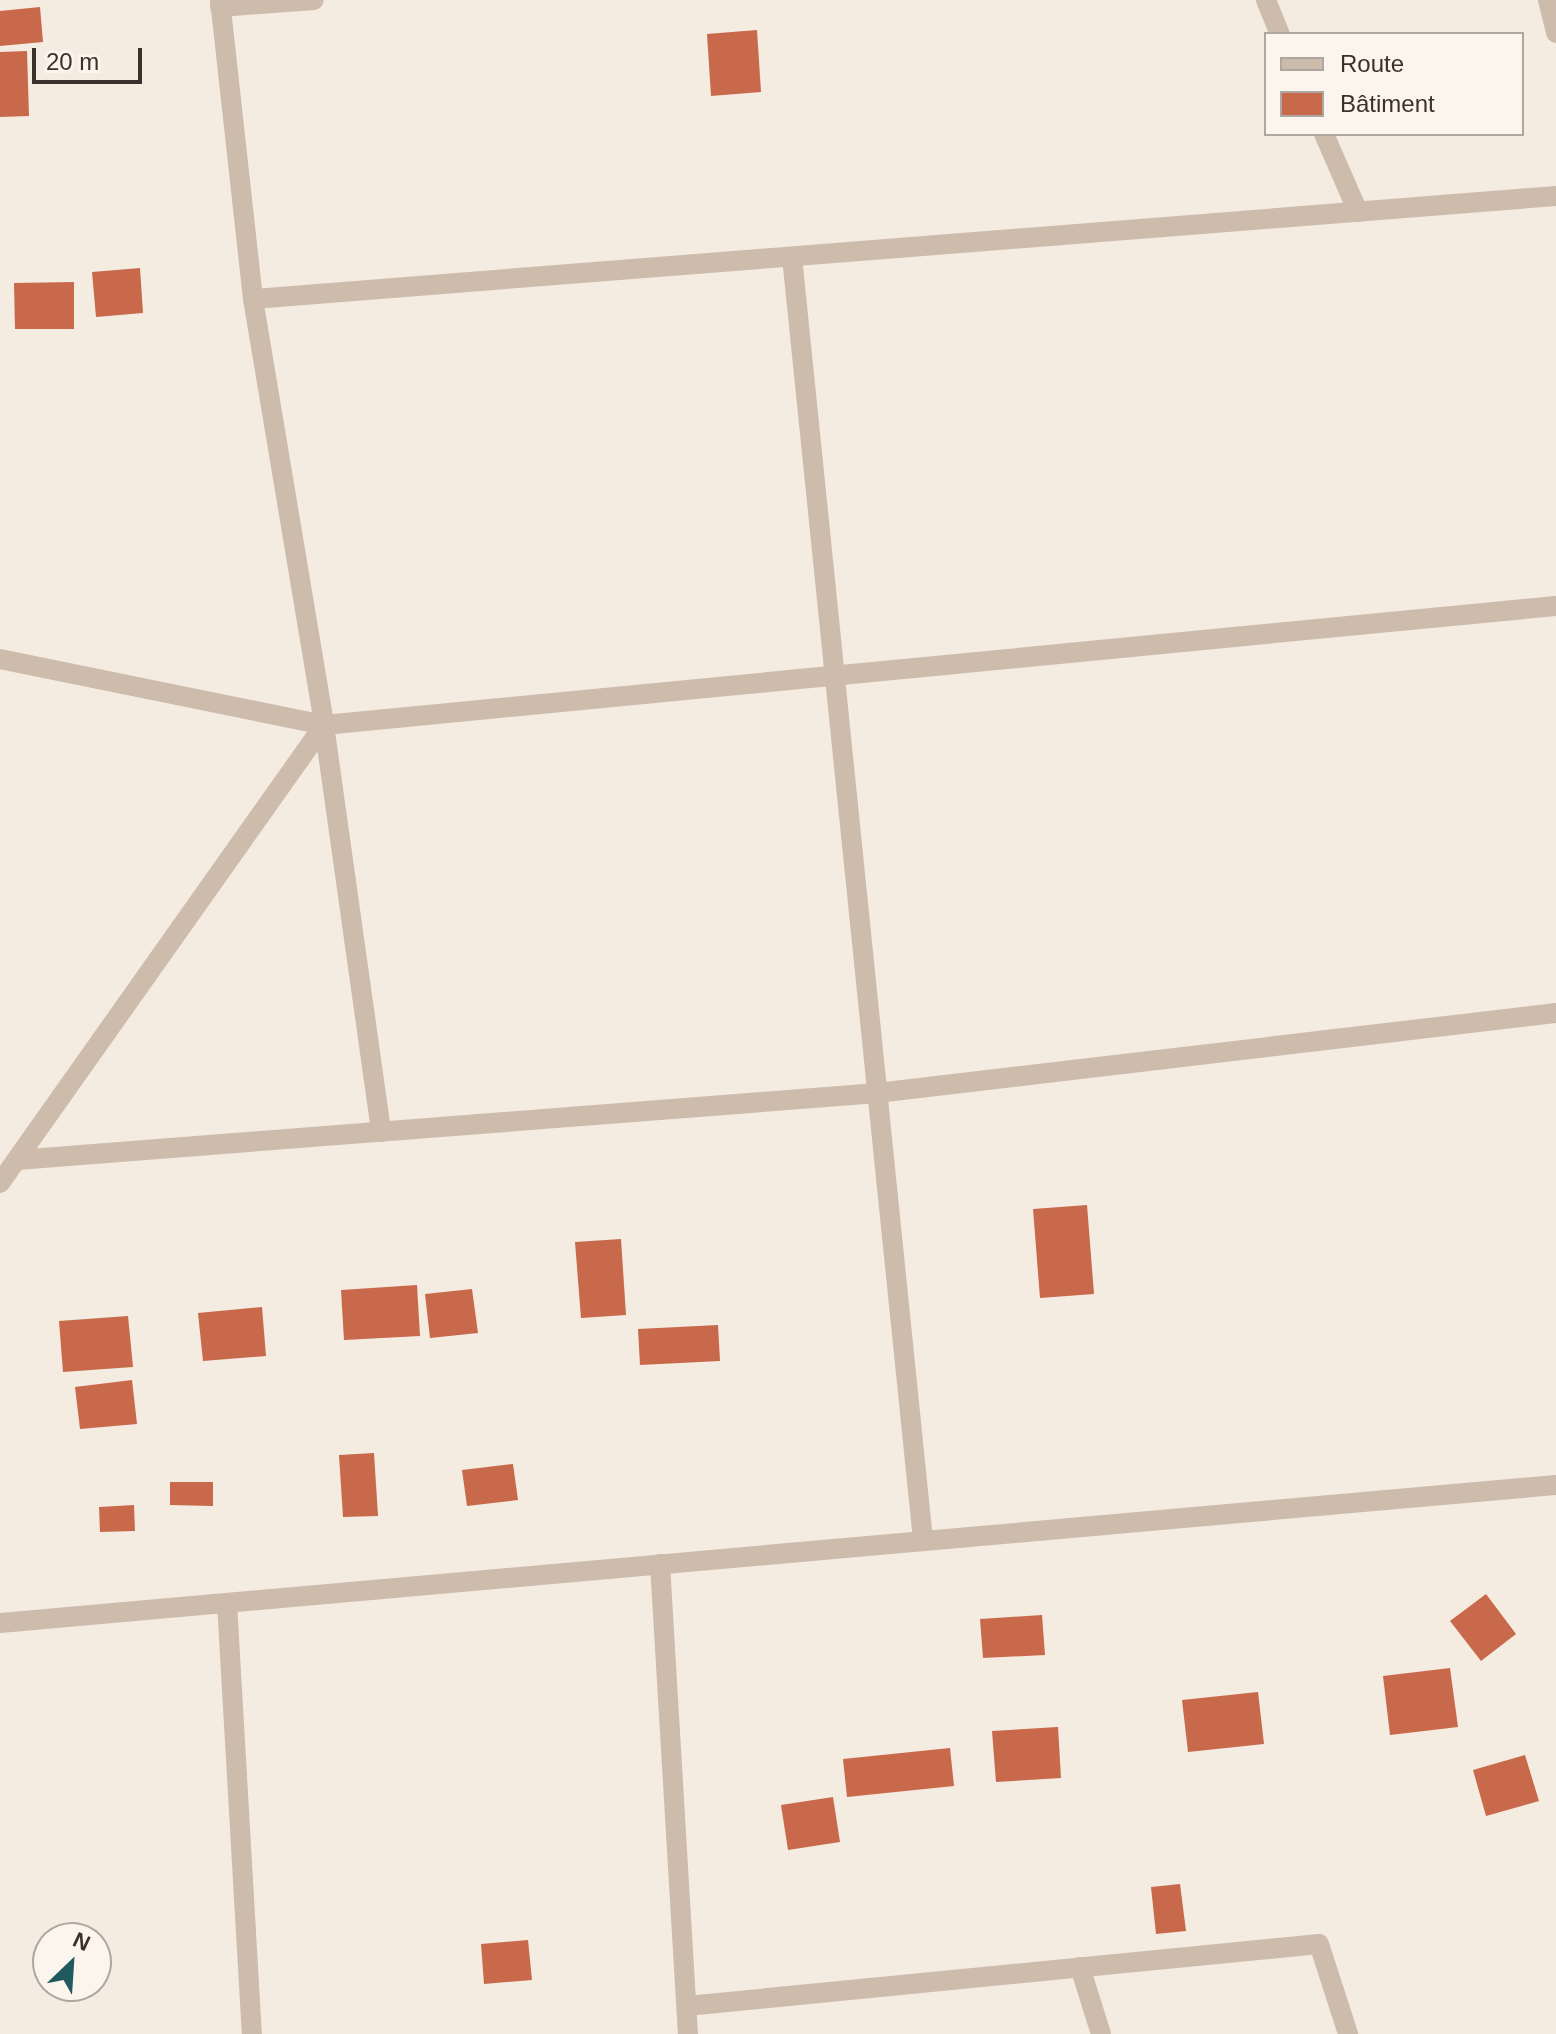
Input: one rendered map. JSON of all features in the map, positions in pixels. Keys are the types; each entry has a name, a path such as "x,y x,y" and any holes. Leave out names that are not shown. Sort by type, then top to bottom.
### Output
{"street":[{"path":"314,0 220,4 253,299 324,725 381,1132"},
{"path":"1266,0 1279,32"},
{"path":"1548,0 1556,33"},
{"path":"1325,136 1358,212"},
{"path":"253,299 1556,196"},
{"path":"792,257 923,1541"},
{"path":"0,659 324,725 1556,606"},
{"path":"0,1183 324,725"},
{"path":"17,1160 877,1093 1556,1013"},
{"path":"0,1623 1556,1485"},
{"path":"660,1564 688,2034"},
{"path":"227,1603 252,2034"},
{"path":"687,2006 1319,1944 1348,2034"},
{"path":"1080,1967 1101,2034"}],"building":[{"path":"40,7 43,42 0,46 0,11"},
{"path":"757,30 761,92 711,96 707,34"},
{"path":"27,51 29,116 0,117 0,52"},
{"path":"140,268 143,313 96,317 92,272"},
{"path":"74,282 74,329 15,329 14,283"},
{"path":"1087,1205 1094,1294 1040,1298 1033,1209"},
{"path":"621,1239 626,1315 581,1318 575,1242"},
{"path":"417,1285 420,1336 344,1340 341,1290"},
{"path":"472,1289 478,1333 430,1338 425,1294"},
{"path":"262,1307 266,1356 203,1361 198,1313"},
{"path":"128,1316 133,1367 63,1372 59,1321"},
{"path":"718,1325 720,1361 640,1365 638,1329"},
{"path":"132,1380 137,1424 80,1429 75,1387"},
{"path":"374,1453 378,1516 343,1517 339,1455"},
{"path":"513,1464 518,1500 467,1506 462,1470"},
{"path":"170,1482 213,1482 213,1506 170,1505"},
{"path":"134,1505 135,1531 100,1532 99,1507"},
{"path":"1486,1594 1516,1634 1481,1661 1450,1621"},
{"path":"1042,1615 1045,1655 983,1658 980,1619"},
{"path":"1450,1668 1458,1727 1390,1735 1383,1676"},
{"path":"1258,1692 1264,1744 1188,1752 1182,1700"},
{"path":"1058,1727 1061,1778 996,1782 992,1731"},
{"path":"950,1748 954,1786 847,1797 843,1759"},
{"path":"1525,1755 1539,1801 1486,1816 1473,1770"},
{"path":"833,1797 840,1842 788,1850 781,1805"},
{"path":"1180,1884 1186,1931 1156,1934 1151,1887"},
{"path":"528,1940 532,1980 484,1984 481,1944"}]}
